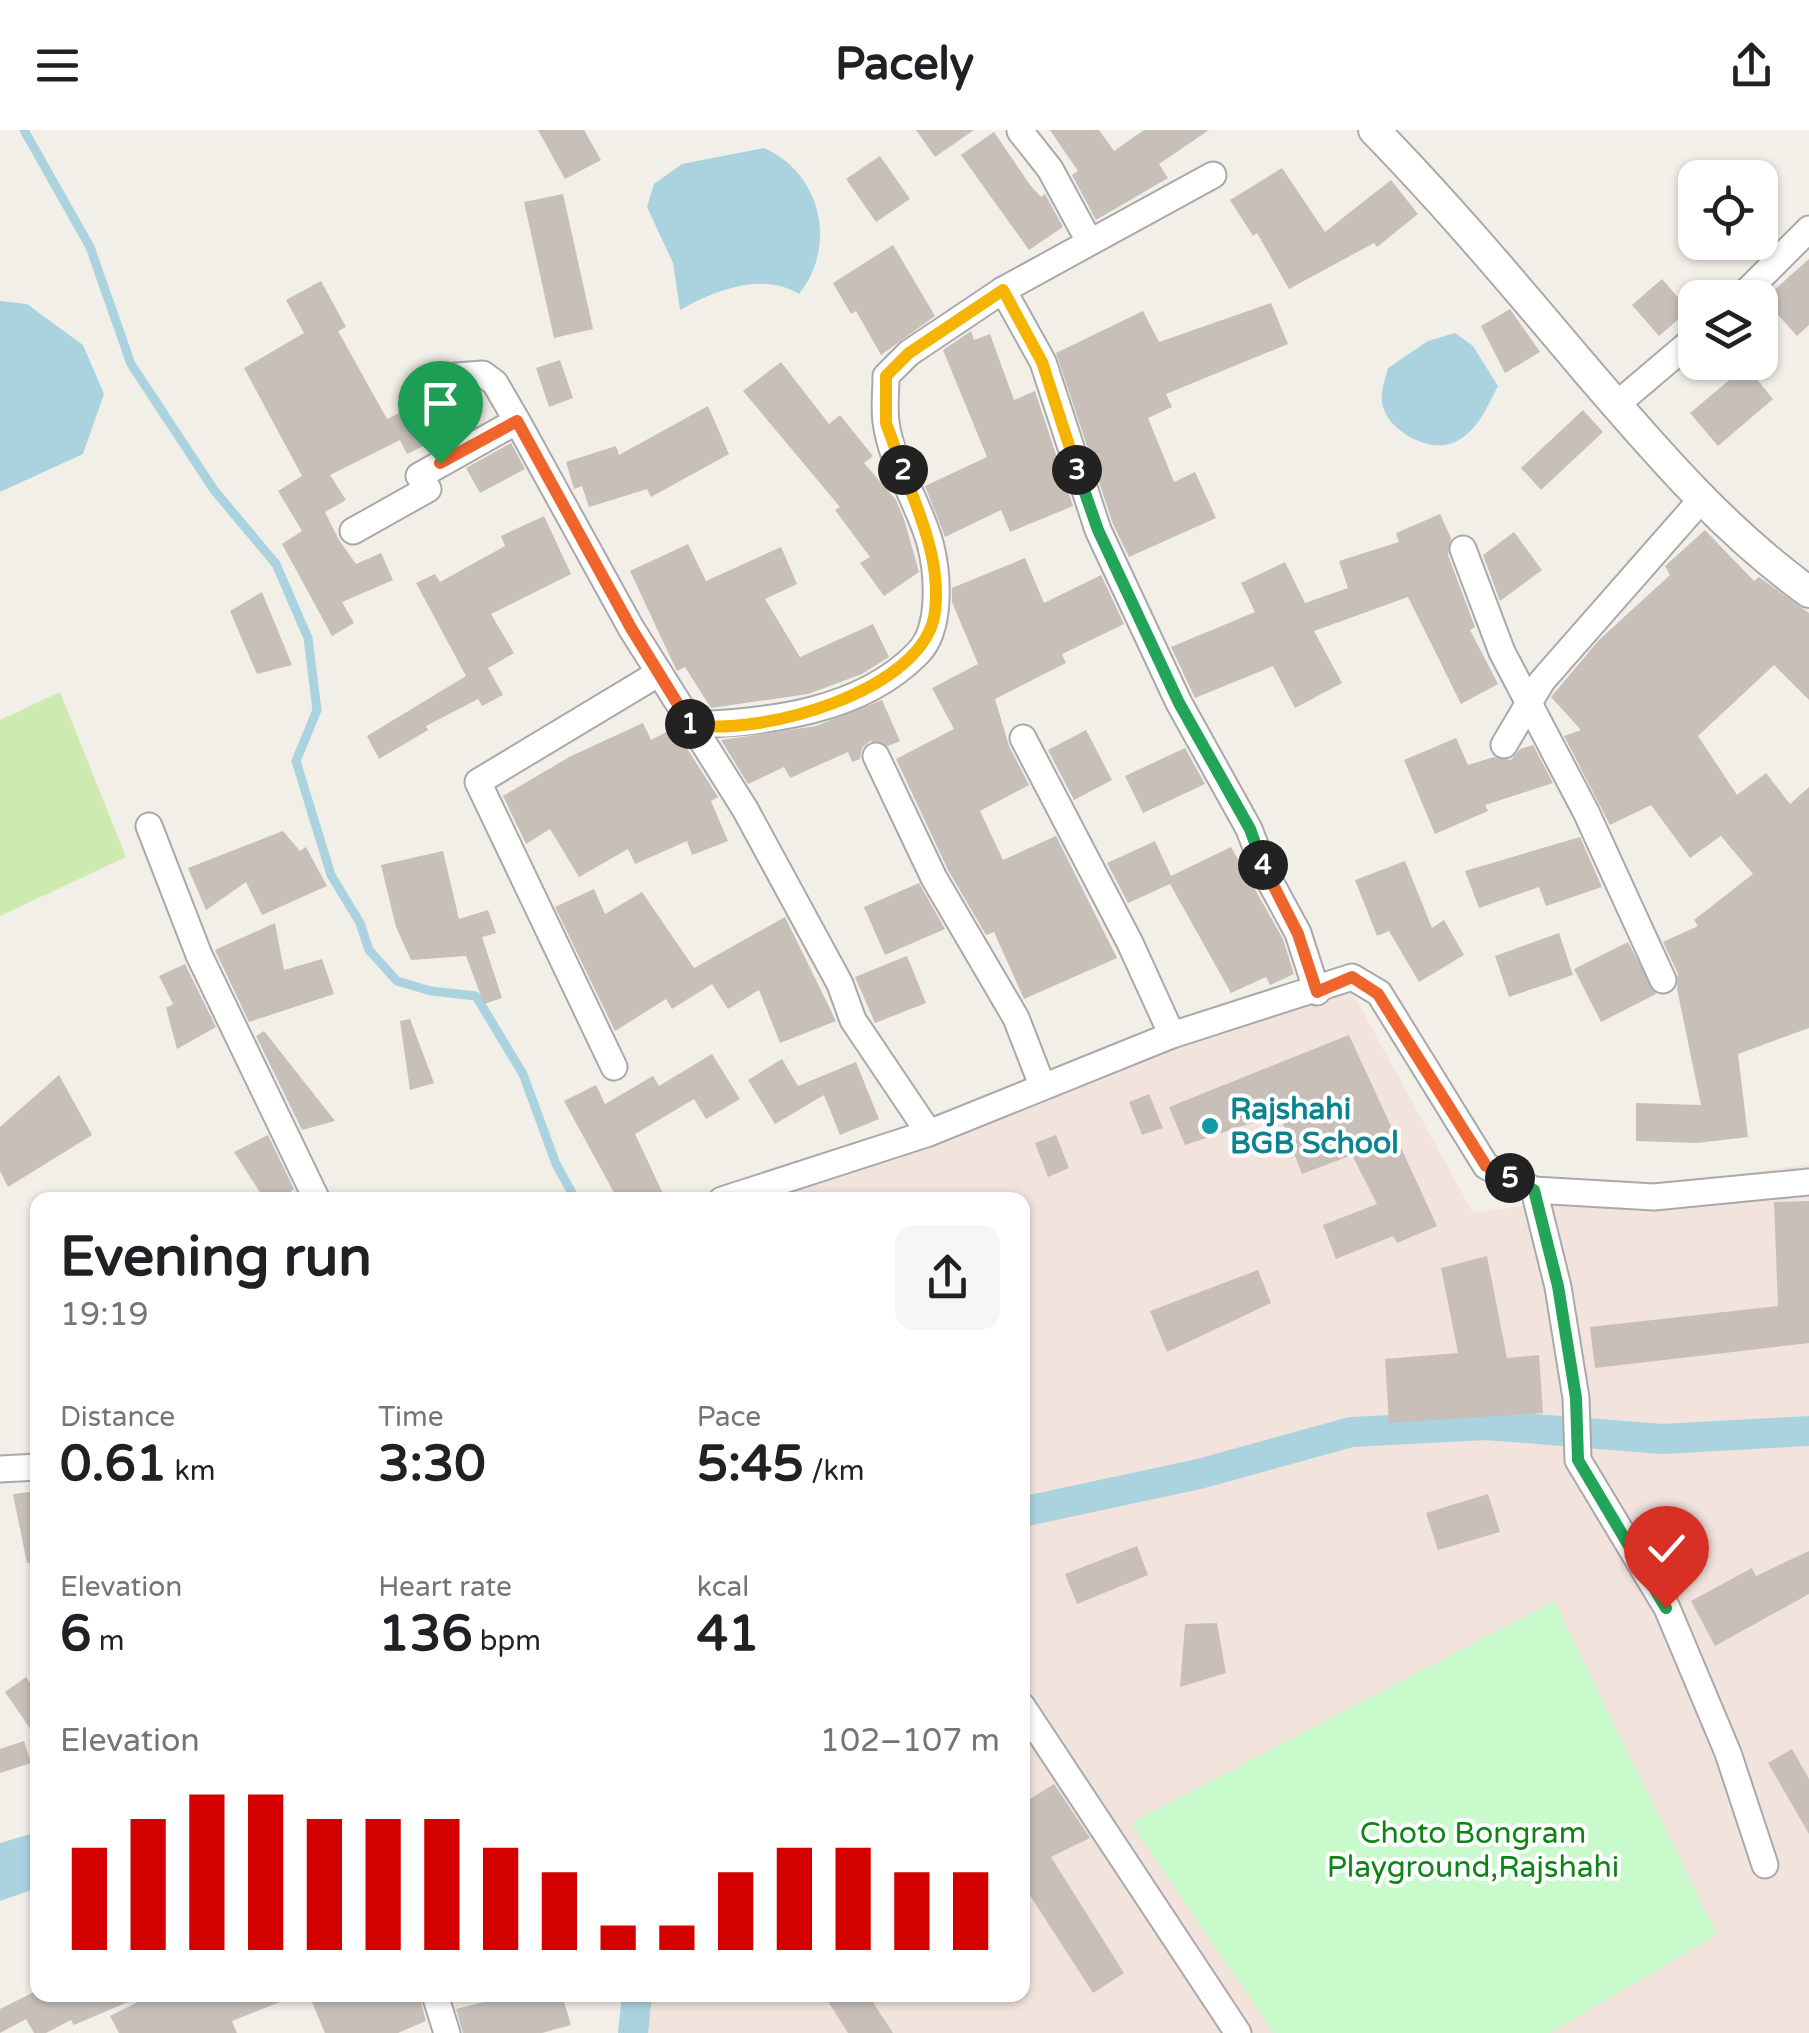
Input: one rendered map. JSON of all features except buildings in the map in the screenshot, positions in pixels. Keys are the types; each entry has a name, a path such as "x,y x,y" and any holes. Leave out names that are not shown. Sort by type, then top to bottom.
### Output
{"street":[{"path":"1374,130 1436,194 1700,501 1763,559 1809,592"},
{"path":"1020,132 1050,169 1089,241"},
{"path":"692,726 748,723 806,712 868,688 921,652 936,612 931,546 886,423 886,376 909,353 1003,290 1213,175"},
{"path":"1758,280 1809,230"},
{"path":"1003,290 1042,362 1098,530 1179,703 1250,829 1267,876 1298,934 1317,992"},
{"path":"1616,405 1678,352"},
{"path":"456,376 483,374 495,383 659,672 745,809 840,984 853,1020 929,1133"},
{"path":"353,531 428,489 419,476 517,421"},
{"path":"1504,745 1542,681 1700,501"},
{"path":"1463,549 1502,652 1663,980"},
{"path":"614,1067 478,782 659,672"},
{"path":"1023,738 1130,943 1172,1034"},
{"path":"876,756 934,878 1016,1018 1042,1084"},
{"path":"149,826 199,955 313,1192"},
{"path":"747,1192 929,1133 1172,1034 1317,992 1352,977 1378,994 1486,1166 1534,1190 1654,1198 1809,1182"},
{"path":"1534,1190 1558,1286 1576,1398 1578,1460 1666,1608 1728,1753 1765,1865"},
{"path":"0,1469 30,1467"},
{"path":"1030,1718 1238,2033"},
{"path":"438,2002 447,2033"}],"shaded area":[{"path":"1349,986 1473,1213 1809,1164 1809,2033 645,2033 648,2002 1030,2002 1030,1192 705,1192"}],"green space":[{"path":"60,692 126,857 0,916 0,720"},
{"name":"Choto Bongram Playground,Rajshahi","path":"1554,1601 1717,1935 1550,2033 1274,2033 1131,1823"}],"water":[{"path":"764,148 799,174 810,192 820,233 811,275 799,294 770,284 738,286 680,310 673,263 647,207 654,184 682,164"},
{"path":"0,301 27,304 83,345 104,394 83,454 0,492"},
{"path":"1455,333 1473,346 1498,386 1470,432 1445,445 1424,443 1403,432 1387,416 1382,398 1388,368 1428,341"},
{"path":"30,1834 30,1890 0,1901 0,1843"}],"waterway":[{"path":"24,130 90,247 131,364 214,490 276,564 308,638 317,710 296,761 331,875 360,923 369,950 397,981 431,991 476,996 523,1074 556,1164 572,1192"},
{"path":"1030,1510 1199,1474 1351,1432 1486,1425 1662,1439 1809,1431"},
{"path":"633,2033 636,2002"}],"place":[{"name":"Rajshahi BGB School","path":"1210,1126"}],"route":[{"path":"440,463 517,421 530,438 550,483 586,541 631,628 692,726 748,723 806,712 868,688 921,652 936,612 931,546 886,423 886,376 909,353 1003,290 1042,362 1098,530 1179,703 1250,829 1267,876 1298,934 1317,992 1352,977 1378,994 1486,1166 1534,1190 1558,1286 1576,1398 1578,1460 1666,1608"}]}
